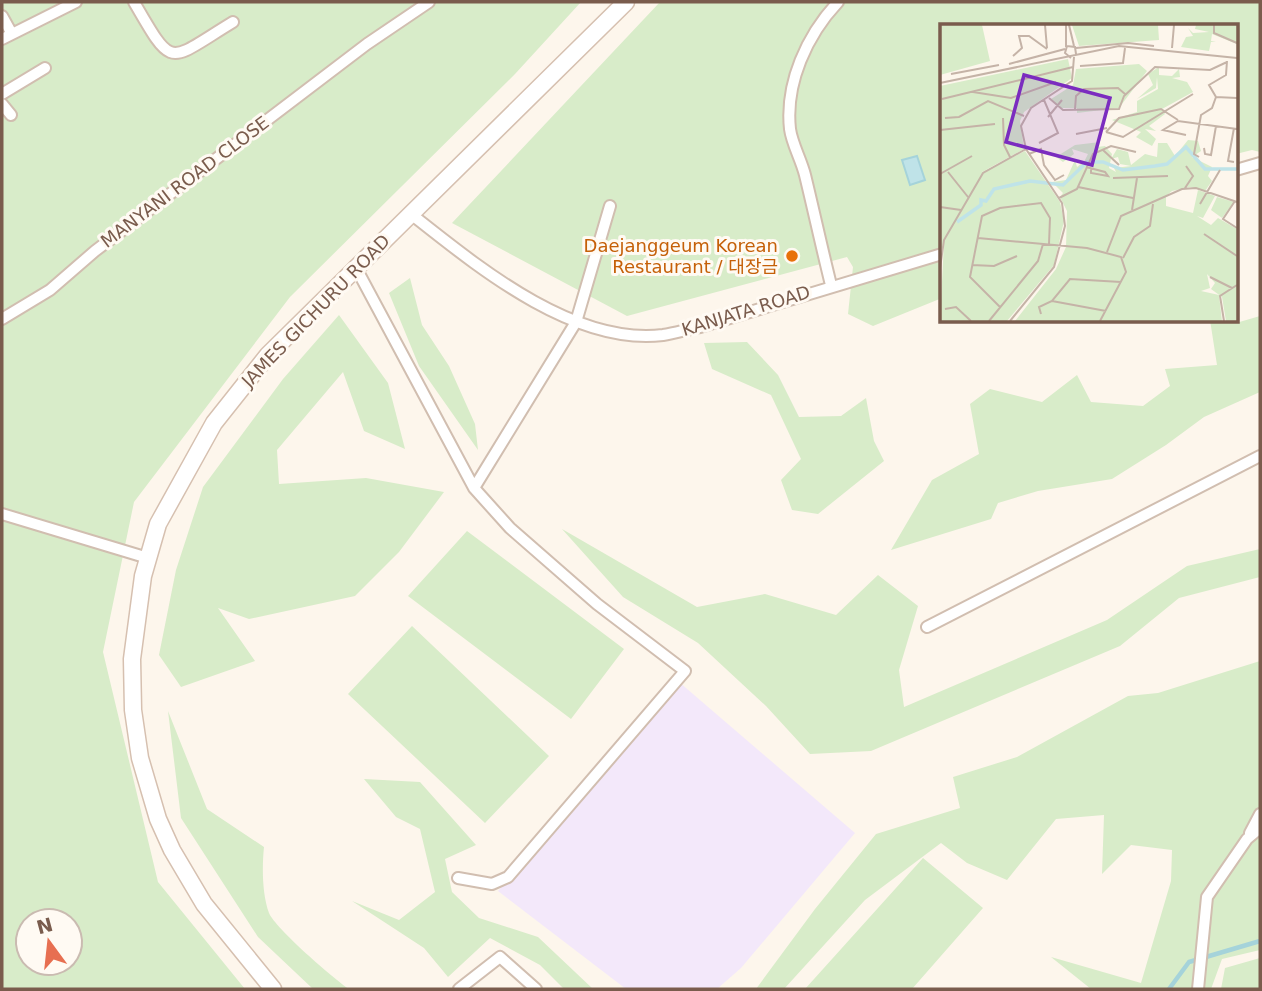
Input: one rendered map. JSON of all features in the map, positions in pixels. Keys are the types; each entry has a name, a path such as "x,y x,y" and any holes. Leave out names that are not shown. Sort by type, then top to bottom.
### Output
{"main road":[{"name":"JAMES GICHURU ROAD","path":"273,989 204,904 158,819 140,758 133,710 132,659 143,576 158,524 214,422 268,355 355,266 626,2"}],"street":[{"path":"2,16 7,36 76,2"},
{"path":"134,2 158,44 166,53 173,55 184,52 233,22"},
{"name":"MANYANI ROAD CLOSE","path":"2,319 50,290 95,251 368,44 429,2"},
{"path":"831,285 803,168 790,132 789,97 801,58 822,18 838,2"},
{"path":"2,94 45,68"},
{"path":"2,104 11,115"},
{"path":"1238,169 1260,163"},
{"path":"474,488 576,321 610,206"},
{"name":"KANJATA ROAD","path":"411,214 525,296 576,321 618,333 662,335 701,327 831,285 940,255"},
{"path":"355,266 474,488 510,528 597,604 685,671 508,877 492,884 458,878"},
{"path":"927,627 1260,456"},
{"path":"2,514 148,558"},
{"path":"1198,989 1207,897 1247,839 1260,814"},
{"path":"1247,839 1260,828"},
{"path":"459,989 500,957 536,989"}],"shaded area":[{"path":"679,682 855,833 741,968 717,989 626,989 498,891"}],"green space":[{"path":"2,2 581,2 515,74 290,297 134,502 103,652 158,882 245,989 2,989"},
{"path":"660,2 1260,2 1260,152 1252,150 1238,154 1238,24 940,24 940,299 873,326 848,314 853,267 847,257 627,316 452,223"},
{"path":"410,278 422,325 449,366 475,424 478,450 419,366 389,293"},
{"path":"339,315 388,383 405,449 364,431 343,372 277,450 279,484 366,478 444,492 399,552 355,596 249,619 218,608 255,661 181,687 159,655 176,570 203,487 283,379"},
{"path":"1260,316 1260,392 1204,417 1112,479 1038,491 998,503 991,519 891,550 932,480 979,454 970,404 990,389 1042,402 1077,375 1091,402 1143,406 1170,386 1165,369 1217,365 1210,322 1236,323"},
{"path":"747,342 778,375 799,417 841,416 866,398 874,441 884,461 818,514 792,510 781,480 801,459 771,395 712,369 704,343"},
{"path":"562,529 697,607 765,594 836,615 878,575 918,606 899,670 904,707 1107,620 1187,566 1260,549 1260,577 1179,598 1120,646 871,751 810,754 766,706 698,643 623,597"},
{"path":"467,531 624,649 571,719 408,596"},
{"path":"412,626 549,756 485,823 348,694"},
{"path":"1260,661 1260,950 1222,959 1211,989 1091,989 1051,957 1141,983 1171,881 1172,850 1131,845 1102,874 1104,815 1056,819 1007,880 967,863 941,843 865,900 784,989 756,989 815,909 876,834 960,808 953,777 1017,757 1128,696 1158,693"},
{"path":"168,711 207,809 264,847 264,889 269,913 306,953 349,989 313,989 258,937 181,818"},
{"path":"364,779 420,782 476,845 445,859 452,892 479,918 538,937 593,989 564,989 540,965 490,938 448,977 424,948 352,901 399,920 435,892 420,829 396,817"},
{"path":"923,858 983,908 912,989 805,989"},
{"path":"1260,958 1260,989 1221,989 1225,968"}],"water":[{"path":"917,156 925,180 910,185 902,160"}],"waterway":[{"path":"1169,989 1189,962 1260,941"}],"place":[{"name":"Daejanggeum Korean Restaurant / 대장금","path":"792,256"}]}
